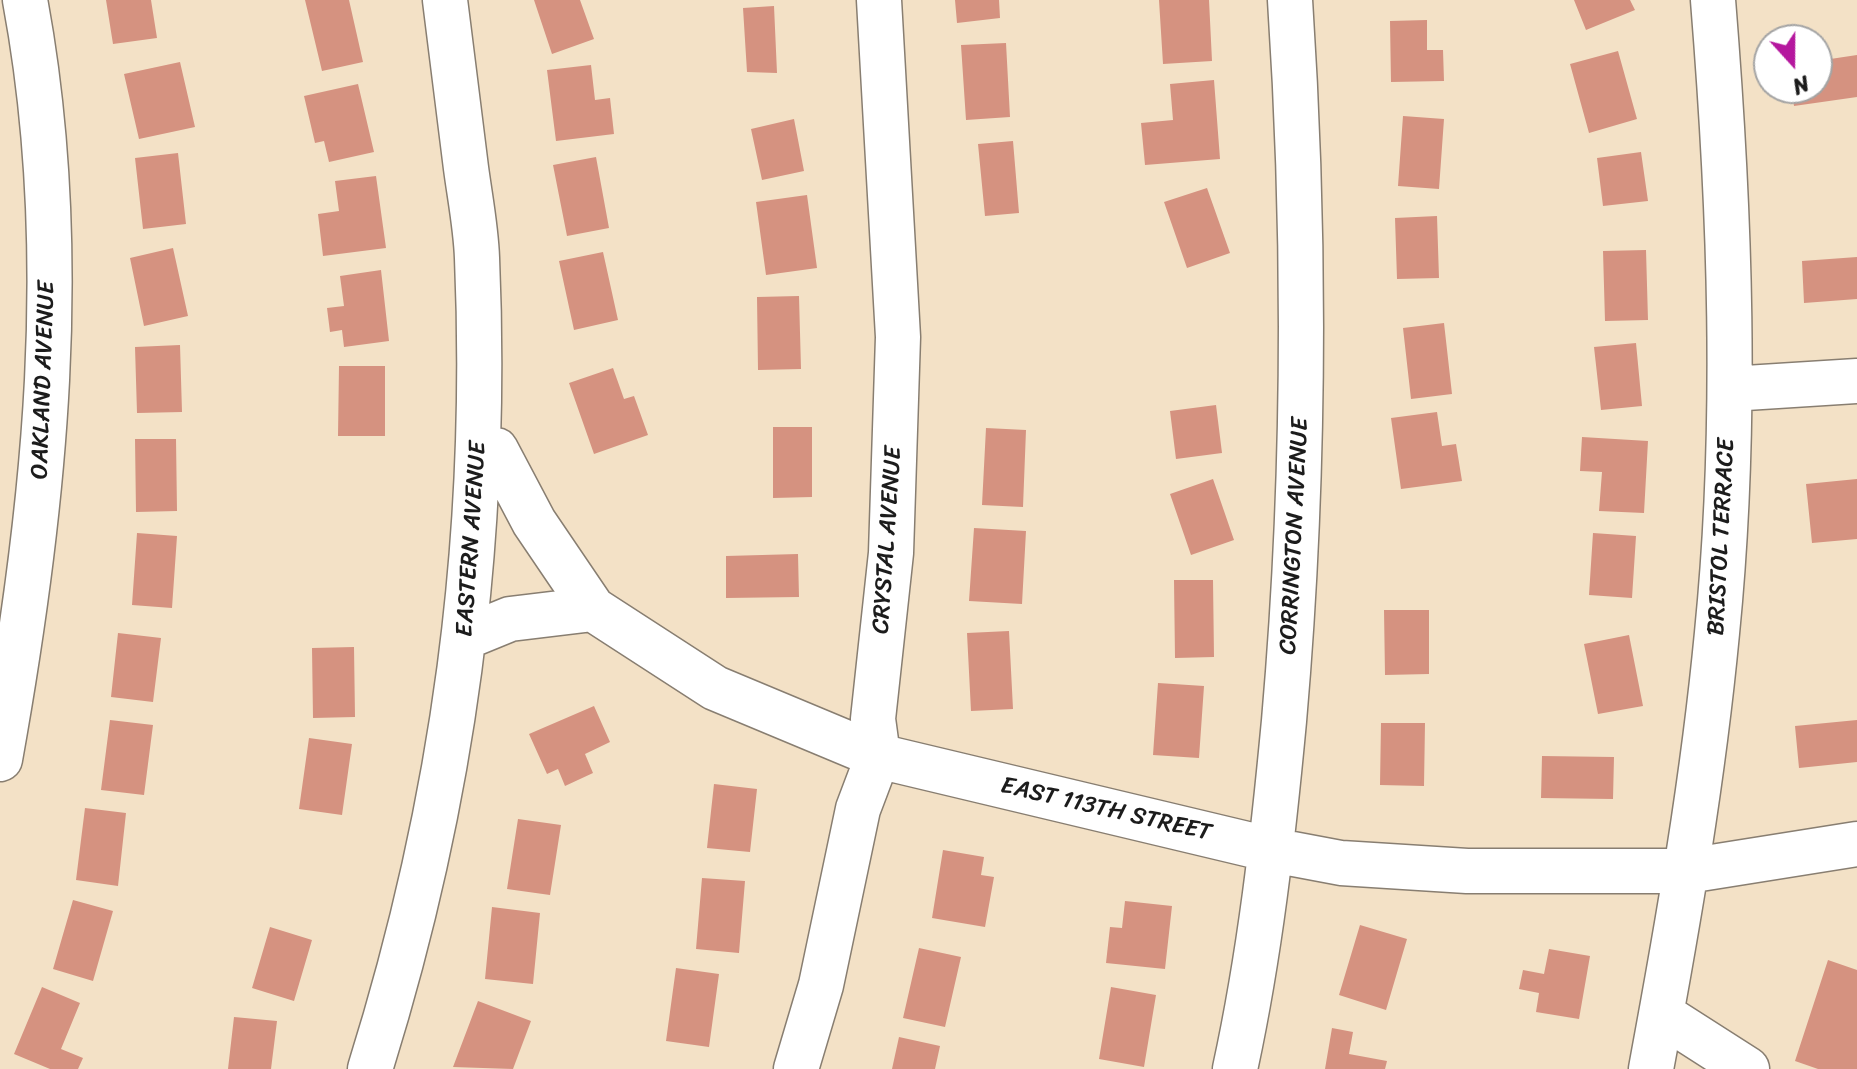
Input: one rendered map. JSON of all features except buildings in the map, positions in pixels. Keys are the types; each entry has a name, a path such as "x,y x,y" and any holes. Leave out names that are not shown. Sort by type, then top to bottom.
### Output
{"street":[{"name":"OAKLAND AVENUE","path":"0,759 24,628 39,499 49,326 48,174 38,70 25,0"},
{"name":"EASTERN AVENUE","path":"370,1069 401,970 436,823 466,637 480,448 477,255 445,0"},
{"name":"CRYSTAL AVENUE","path":"796,1069 821,985 858,809 878,756 873,719 891,553 898,337 879,0"},
{"name":"CORRINGTON AVENUE","path":"1235,1069 1253,987 1272,850 1293,612 1302,377 1299,141 1290,0"},
{"name":"BRISTOL TERRACE","path":"1651,1069 1687,871 1717,632 1730,389 1726,164 1713,0"},
{"path":"1730,389 1857,381"},
{"name":"EAST 113TH STREET","path":"480,448 496,450 534,522 593,609 715,688 878,756 1272,850 1341,863 1467,871 1687,871 1857,844"},
{"path":"466,637 510,619 593,609"},
{"path":"1661,1014 1747,1069"}]}
